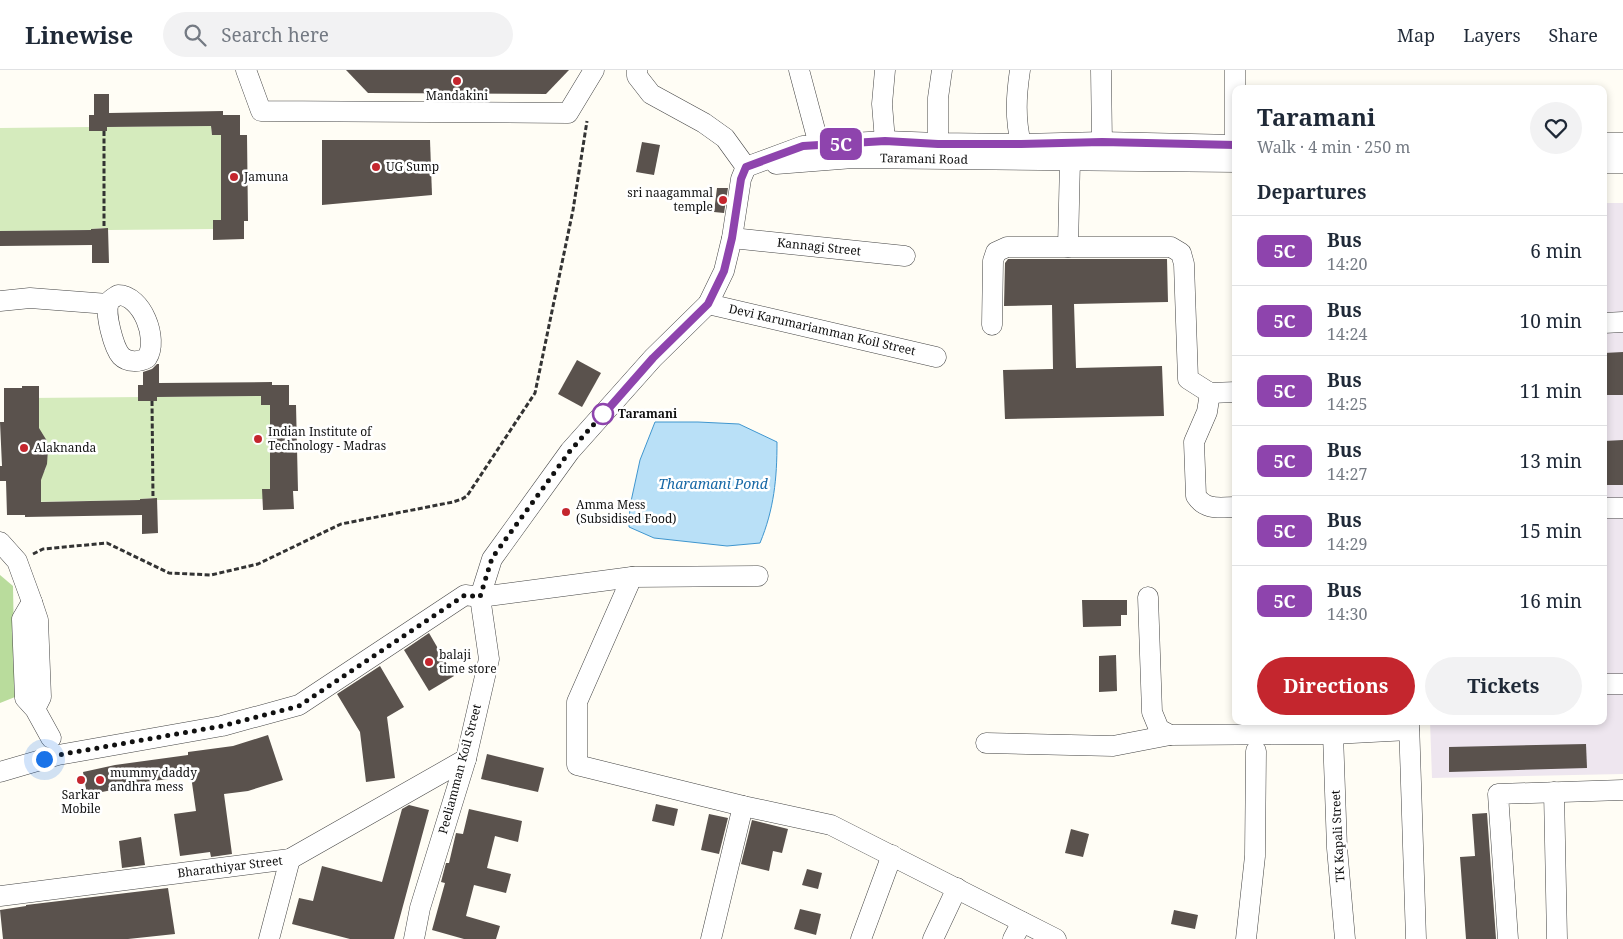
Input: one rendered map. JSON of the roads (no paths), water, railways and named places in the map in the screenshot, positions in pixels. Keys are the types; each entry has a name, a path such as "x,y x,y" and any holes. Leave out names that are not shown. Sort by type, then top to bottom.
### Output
{"street":[{"path":"246,70 262,112 568,113 594,70"},
{"path":"637,70 637,76 651,94 704,123 725,138 746,167"},
{"path":"799,70 819,145"},
{"path":"885,141 882,104 886,70"},
{"path":"938,144 938,98 942,70"},
{"path":"1020,70 1016,96 1016,125 1021,144"},
{"path":"1101,70 1102,142"},
{"path":"1235,70 1235,85"},
{"name":"Taramani Road","path":"746,167 803,146 885,141 938,144 1102,142 1232,150"},
{"path":"1607,143 1623,143"},
{"name":"Taramani Road","path":"746,167 853,158 1070,160 1232,150"},
{"path":"1068,247 1070,160"},
{"path":"1607,163 1623,163"},
{"name":"Peeliamman Koil Street","path":"414,939 420,908 466,759 489,659 480,597 492,558 570,451 653,358 708,304 724,271 732,238 741,179 746,167"},
{"name":"Kannagi Street","path":"732,238 905,256"},
{"path":"992,325 993,261 996,252 1007,247 1171,247 1181,253 1184,264 1188,379 1210,393 1232,392"},
{"path":"0,300 30,298 108,304"},
{"name":"Devi Karumariamman Koil Street","path":"708,304 936,357"},
{"path":"1607,323 1623,322"},
{"path":"1210,393 1207,412 1194,442 1196,496 1201,503 1209,507 1232,507"},
{"path":"1607,508 1623,508"},
{"path":"0,542 17,561 32,602 22,619 24,698 35,710 51,738"},
{"path":"0,772 58,755 222,726 299,706 465,595 480,597 632,577 758,576"},
{"path":"632,577 577,702 577,766 831,825 957,888 1018,931 1056,939"},
{"path":"1148,597 1152,712 1159,729 1170,735"},
{"path":"1607,684 1623,684"},
{"path":"986,743 1112,746 1170,735 1333,734 1409,726 1416,939"},
{"name":"TK Kapali Street","path":"1333,734 1337,848 1345,939"},
{"path":"1246,939 1255,856 1256,750"},
{"name":"Bharathiyar Street","path":"0,896 290,859 466,759"},
{"path":"1508,939 1498,794 1623,790"},
{"path":"1554,792 1557,939"},
{"path":"711,939 743,806"},
{"path":"861,939 892,855"},
{"path":"269,939 290,859"},
{"path":"933,939 957,888"}],"water":[{"name":"Tharamani Pond","path":"655,422 739,424 777,442 774,494 769,518 760,543 727,546 654,538 629,527 630,506 640,460"}],"place":[{"name":"Mandakini","path":"457,81"},
{"name":"UG Sump","path":"376,167"},
{"name":"Jamuna","path":"234,177"},
{"name":"sri naagammal temple","path":"723,200"},
{"name":"Taramani","path":"603,414"},
{"name":"Indian Institute of Technology - Madras","path":"258,439"},
{"name":"Alaknanda","path":"24,448"},
{"name":"Amma Mess (Subsidised Food)","path":"566,512"},
{"name":"balaji time store","path":"429,662"},
{"name":"Sarkar Mobile","path":"81,780"},
{"name":"mummy daddy andhra mess","path":"100,780"}]}
